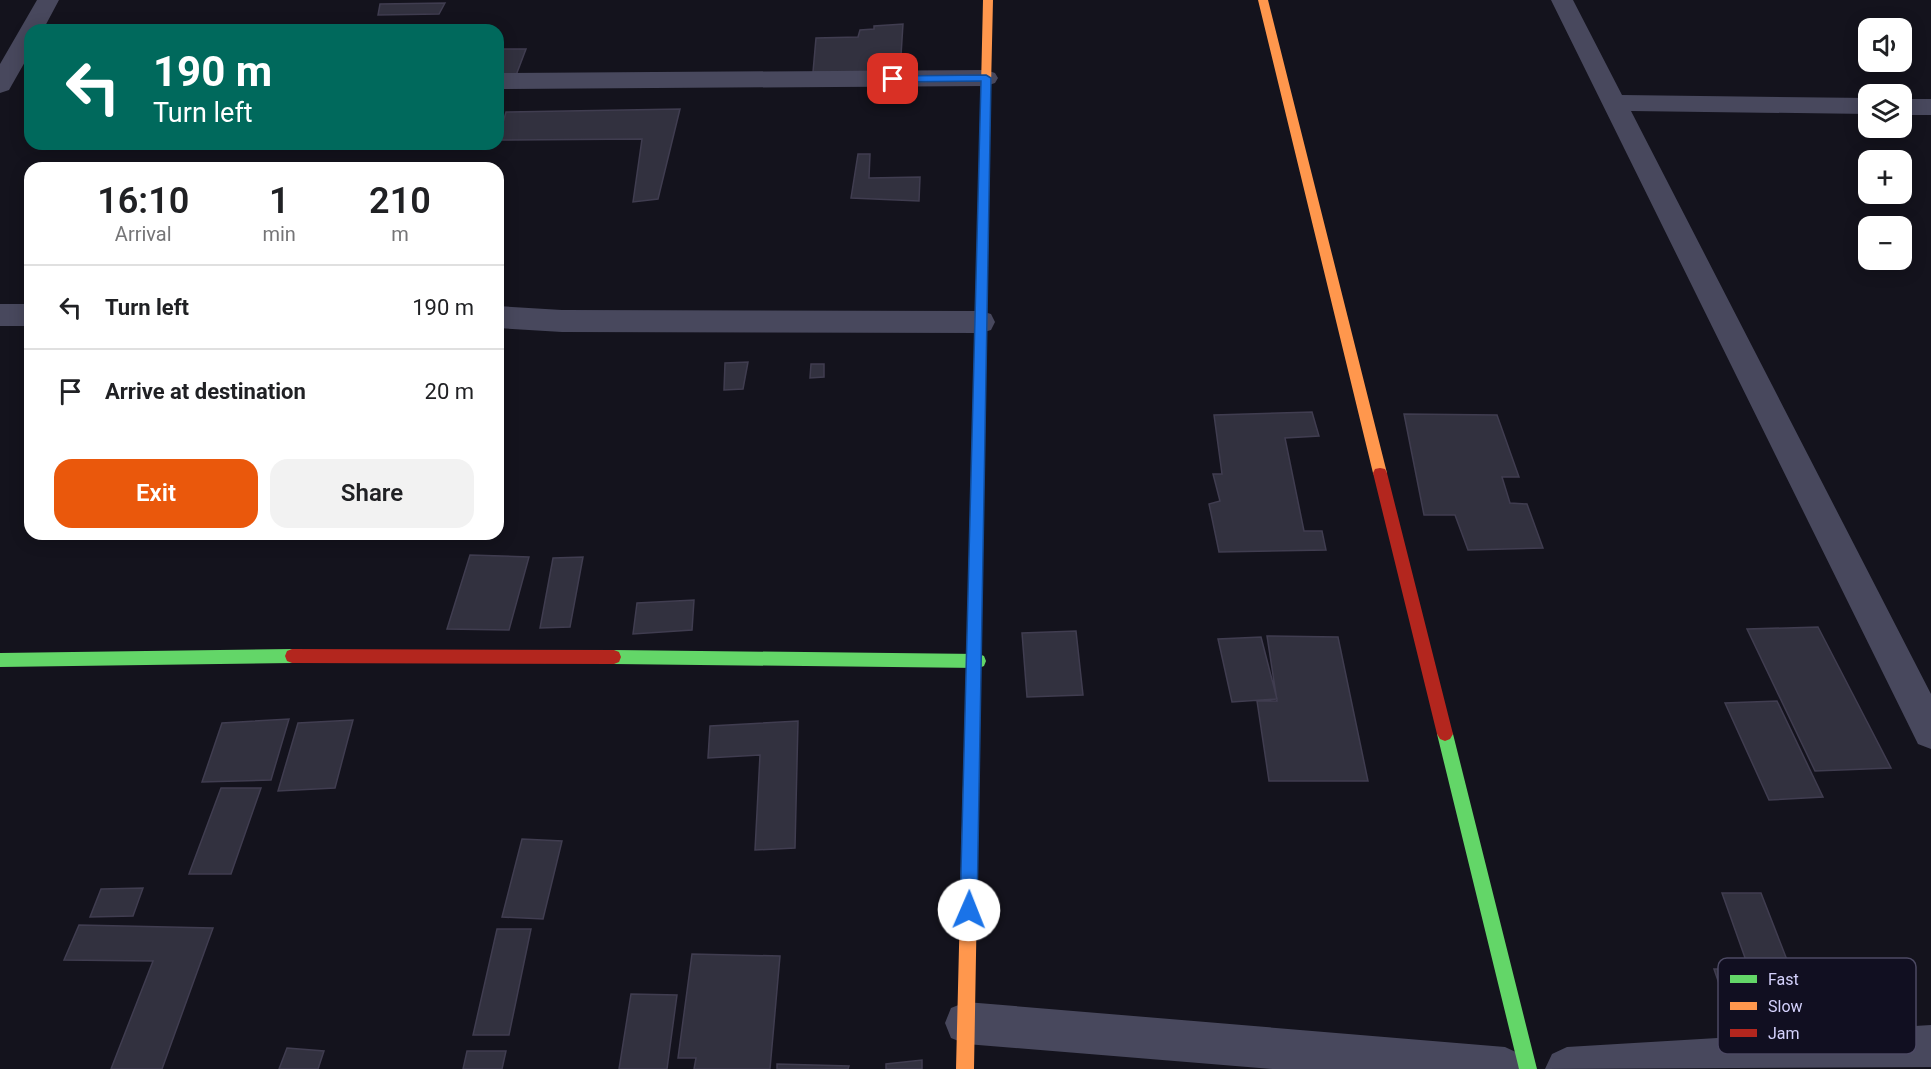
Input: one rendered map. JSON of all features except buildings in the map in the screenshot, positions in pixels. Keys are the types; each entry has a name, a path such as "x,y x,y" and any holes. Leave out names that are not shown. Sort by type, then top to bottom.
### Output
{"street":[{"path":"35,24 48,0"},
{"path":"965,1069 976,660 988,0"},
{"path":"1263,0 1528,1069"},
{"path":"1562,0 1931,732"},
{"path":"0,85 24,43"},
{"path":"504,81 986,78"},
{"path":"0,85 24,84"},
{"path":"1614,103 1858,106"},
{"path":"1912,106 1931,107"},
{"path":"0,315 24,315"},
{"path":"504,317 562,321 981,322"},
{"path":"0,660 405,654 976,660"},
{"path":"966,1023 1340,1053 1505,1069"},
{"path":"1916,1047 1931,1046"},
{"path":"1568,1069 1805,1054"}],"traffic: fast":[{"path":"975,594 985,130"},
{"path":"0,660 292,656"},
{"path":"614,657 979,661"},
{"path":"1445,734 1528,1069"}],"traffic: slow":[{"path":"985,130 988,0"},
{"path":"1263,0 1380,473"},
{"path":"965,1069 971,785"}],"traffic: jam":[{"path":"1380,473 1445,734"},
{"path":"971,785 975,594"},
{"path":"292,656 614,657"}],"route":[{"path":"893,79 986,78 969,910"}]}
